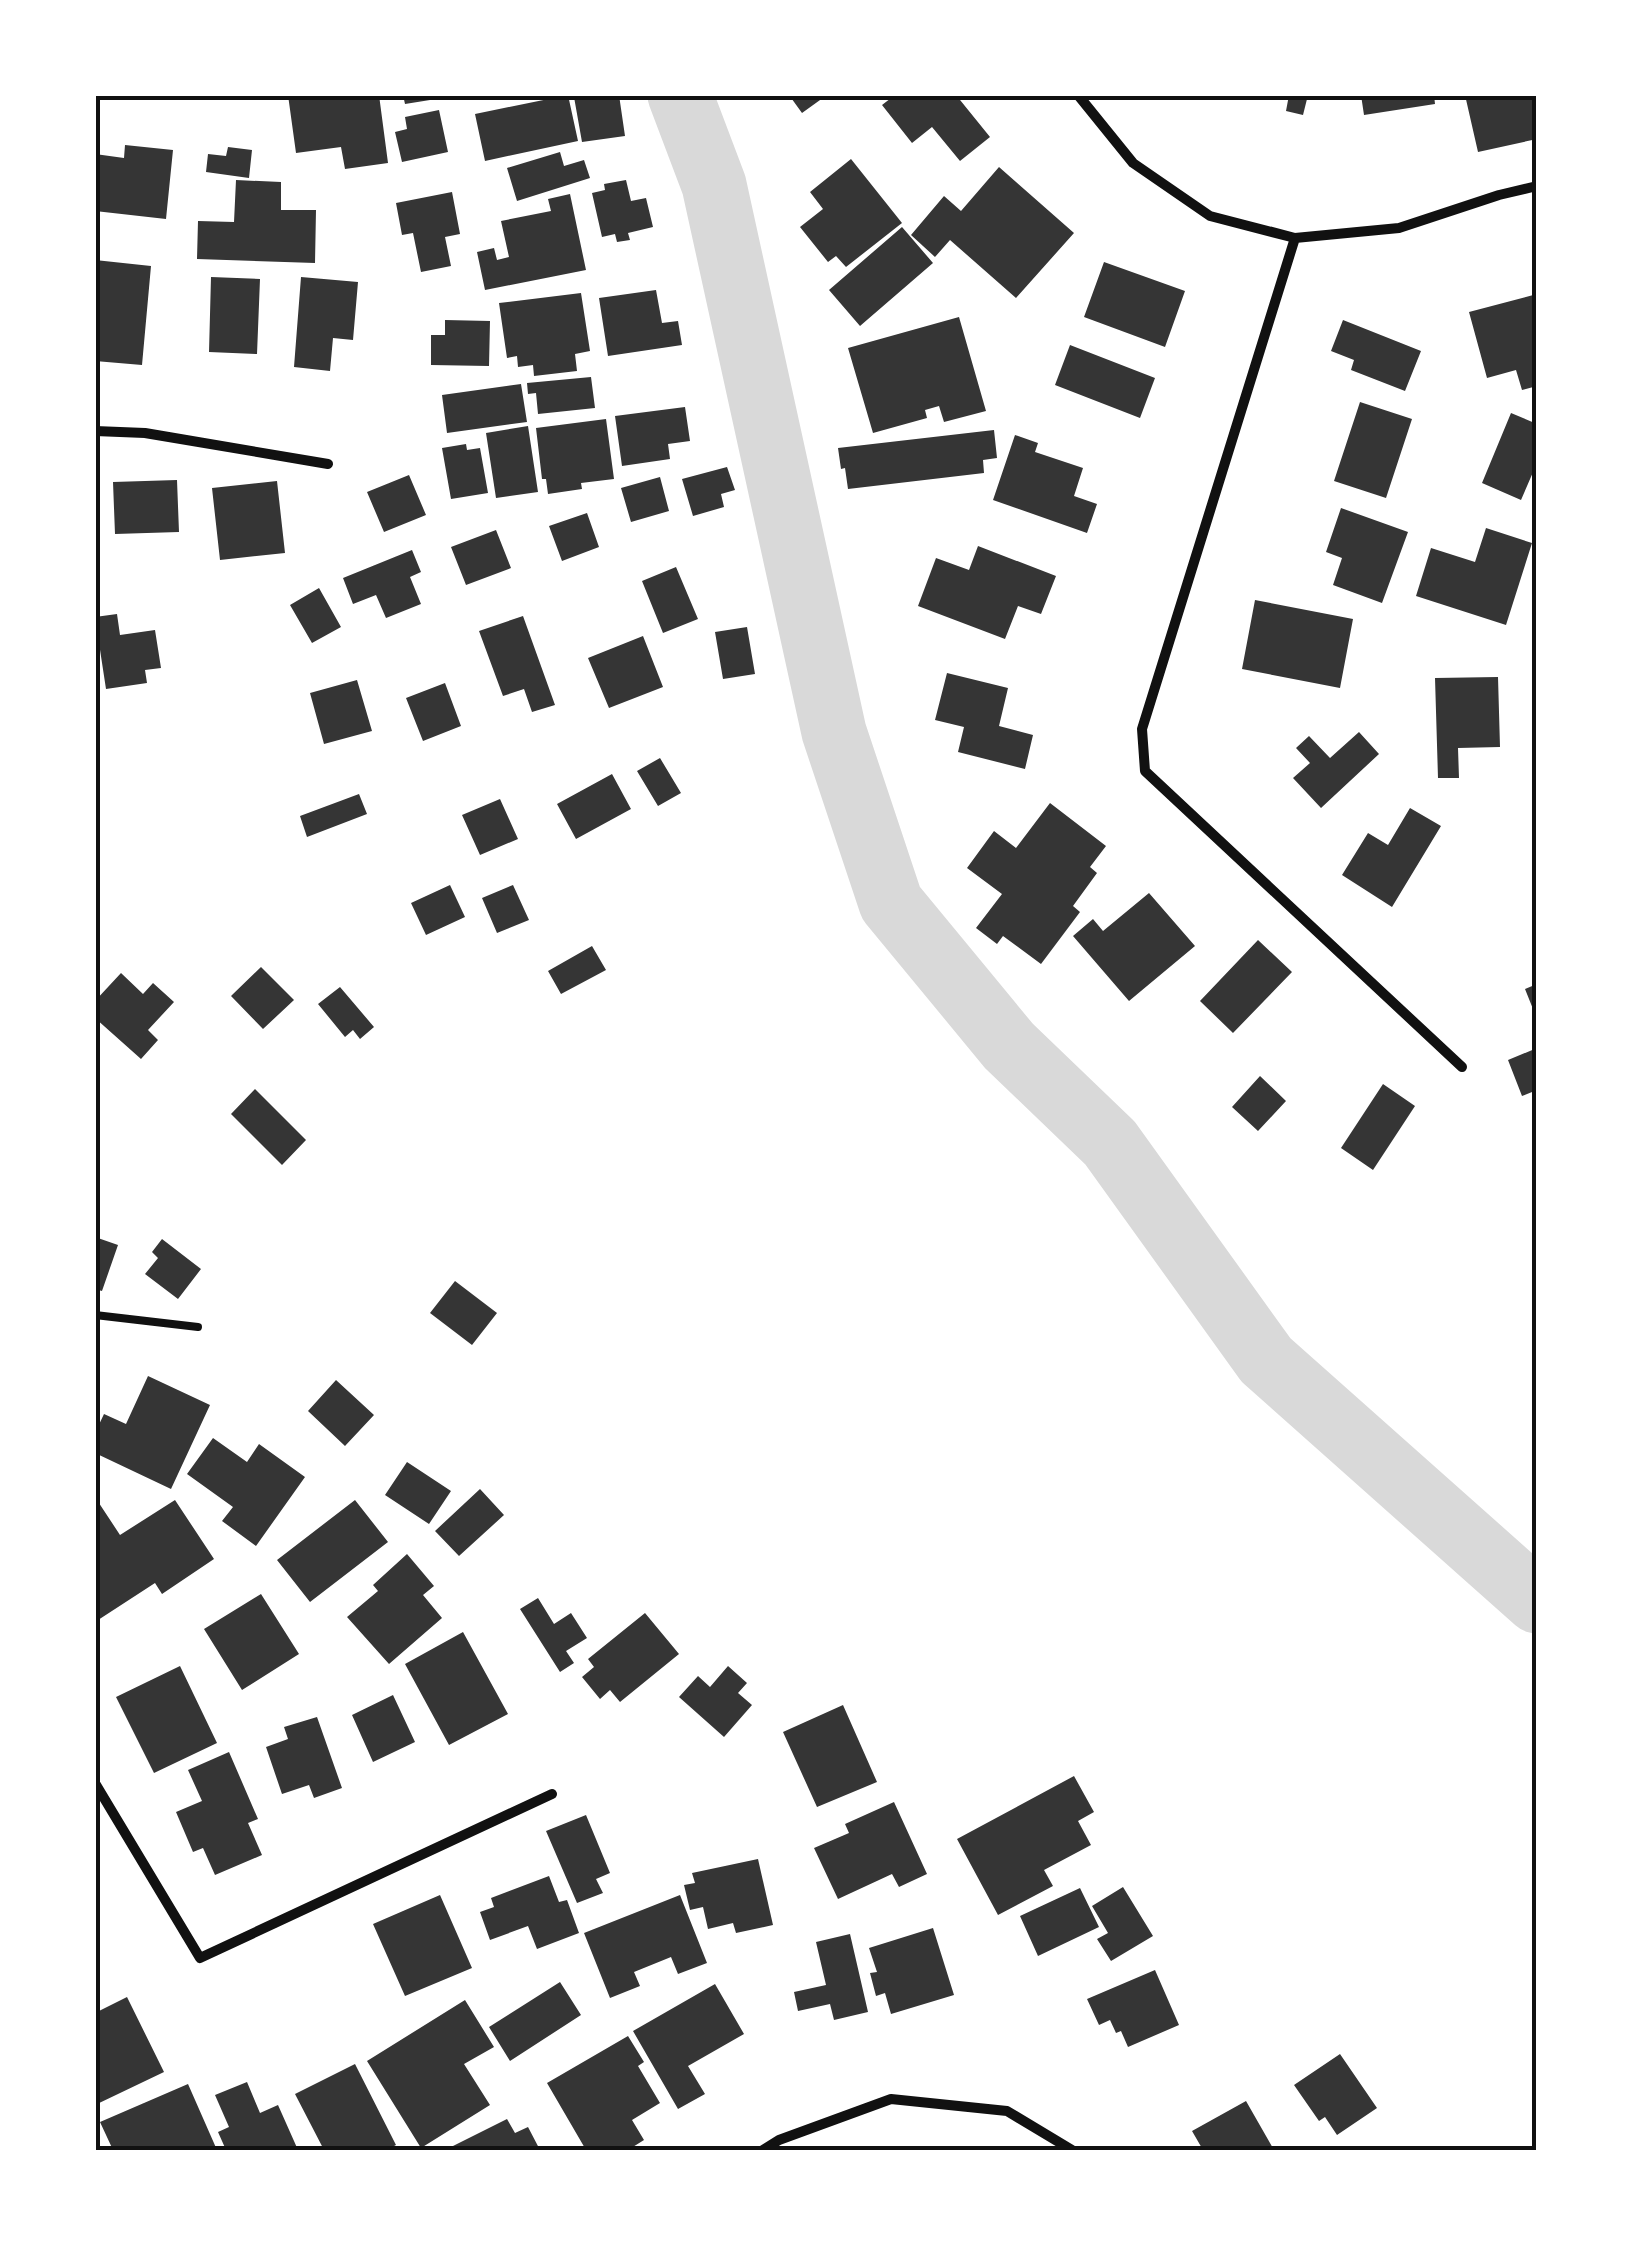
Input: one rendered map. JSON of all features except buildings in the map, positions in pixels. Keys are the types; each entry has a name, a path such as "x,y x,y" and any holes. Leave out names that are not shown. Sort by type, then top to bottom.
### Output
{"street":[{"path":"1078,95 1134,162 1210,216 1295,238 1399,228 1537,186"},
{"path":"1295,238 1142,729 1145,771 1462,1067"},
{"path":"95,432 144,433 328,464"},
{"path":"95,1783 200,1958 552,1794"},
{"path":"764,2150 779,2140 891,2099 1006,2111 1072,2150"}],"lane":[{"path":"95,1315 198,1328"}],"waterway":[{"path":"680,95 714,185 834,732 891,903 1009,1046 1110,1143 1266,1360 1537,1601"}]}
